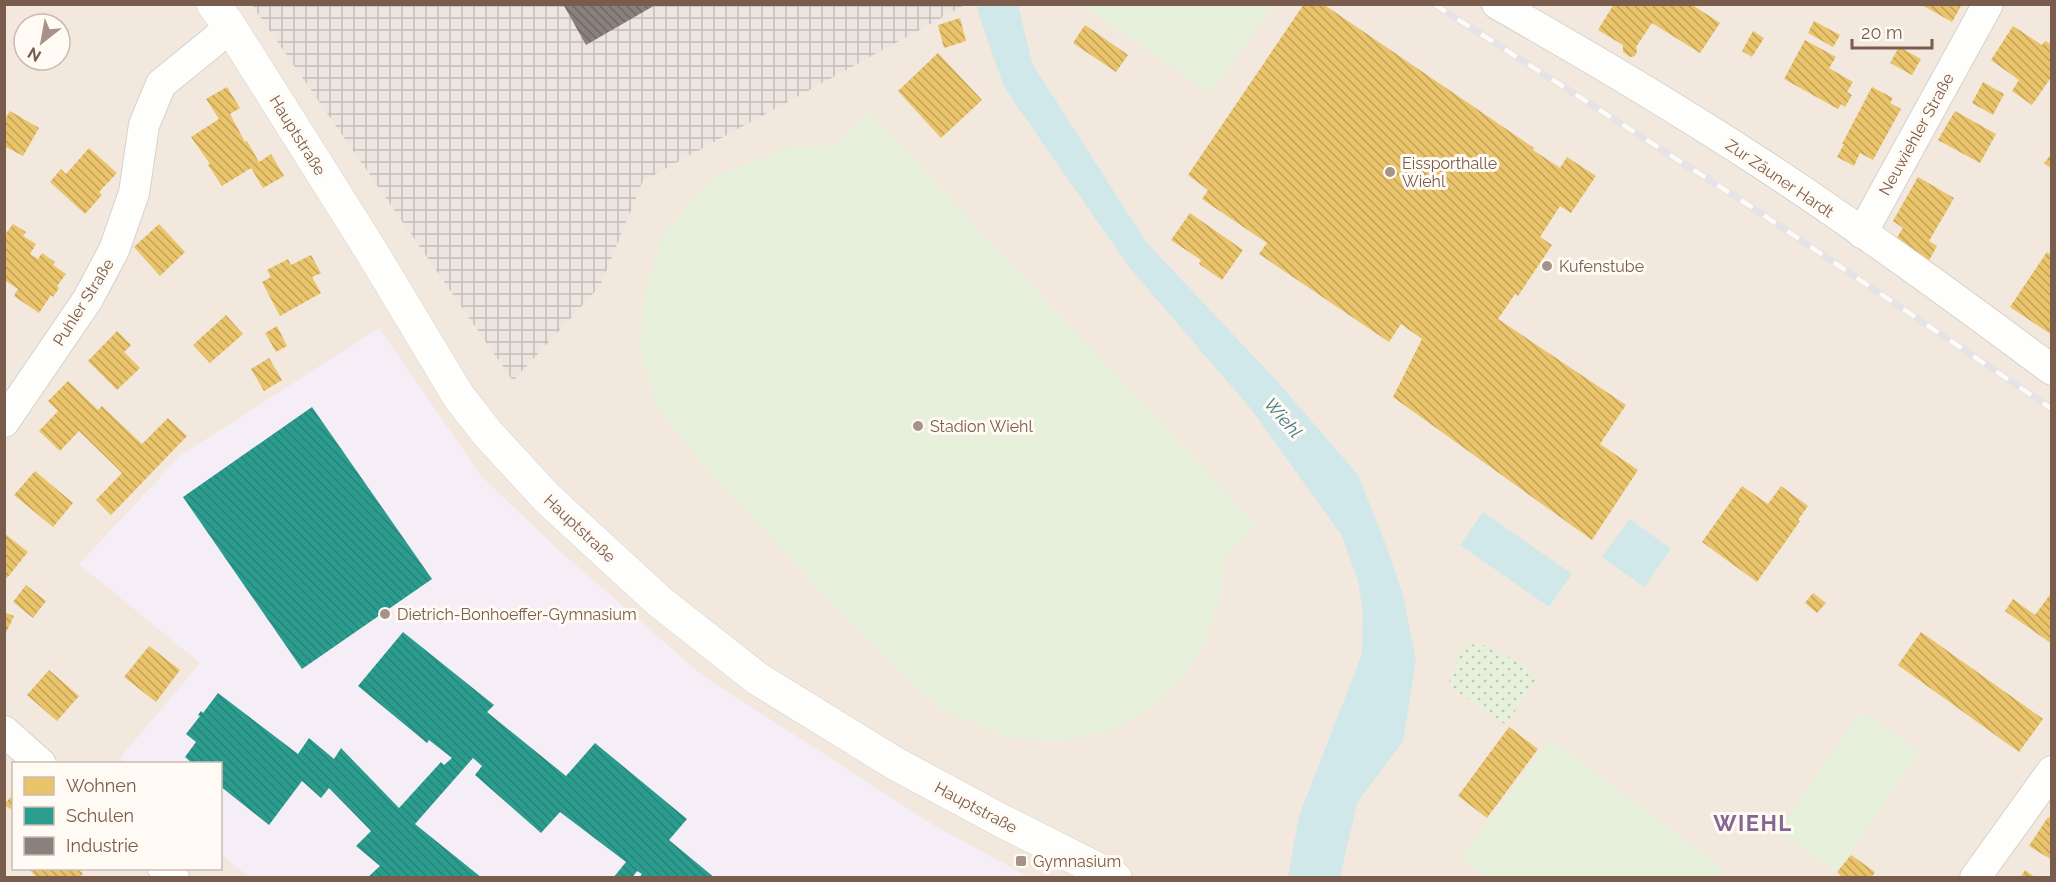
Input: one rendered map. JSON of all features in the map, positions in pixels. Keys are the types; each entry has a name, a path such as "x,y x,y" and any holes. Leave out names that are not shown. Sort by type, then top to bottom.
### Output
{"street":[{"name":"Zur Zäuner Hardt","path":"1497,4 1621,75 1762,164 1943,288 2052,370"},
{"name":"Neuwiehler Straße","path":"1862,233 1988,4"},
{"name":"Puhler Straße","path":"4,422 88,298 114,250 134,194 144,125 161,84 214,41 221,15"},
{"name":"Hauptstraße","path":"221,15 370,249 459,397 488,434 547,498 660,602 758,680 897,764 1002,821 1115,878"},
{"path":"4,731 39,762"},
{"path":"1975,878 2052,771"}],"shaded area":[{"path":"5,5 252,5 513,380 600,286 643,181 965,5 2051,5 2051,877 5,878"},
{"path":"252,5 965,5 643,181 600,286 513,381"},
{"name":"Dietrich-Bonhoeffer-Gymnasium","path":"379,328 482,477 563,554 702,675 935,826 1029,877 250,877 222,853 222,762 125,762 120,758 200,663 79,564 181,455"}],"green space":[{"path":"1082,5 1273,5 1211,94"},
{"name":"Stadion Wiehl","path":"869,112 1257,525 1227,554 1220,597 1206,641 1181,679 1148,709 1110,731 1062,741 1010,738 940,709 841,614 686,445 657,406 640,353 643,298 664,233 715,176 792,147 837,145"},
{"path":"1482,644 1522,664 1538,676 1506,725 1448,685 1463,645"},
{"path":"1861,711 1920,752 1837,872 1778,832"},
{"path":"1550,739 1724,869 1717,877 1486,877 1461,859"}],"water":[{"name":"Wiehl","path":"977,5 1018,5 1032,63 1146,242 1277,381 1358,475 1403,595 1416,660 1403,741 1357,803 1340,877 1288,877 1299,816 1362,654 1363,612 1358,581 1342,536 1251,409 1129,267 1004,87"},
{"path":"1483,512 1572,574 1549,607 1460,545"},
{"path":"1630,519 1671,549 1644,587 1602,557"}],"building: Wohnen":[{"name":"Eissporthalle Wiehl","path":"1304,4 1323,4 1560,168 1567,157 1596,176 1571,213 1560,206 1540,237 1552,245 1518,296 1515,294 1498,319 1626,405 1600,444 1638,470 1592,540 1393,397 1422,339 1401,324 1389,342 1259,254 1267,243 1202,199 1208,190 1188,175"},
{"path":"1614,4 1691,4 1720,23 1700,53 1652,23 1636,47 1635,56 1630,57 1623,52 1623,45 1598,30"},
{"path":"1920,4 1962,4 1952,22"},
{"path":"960,18 966,41 944,48 938,25"},
{"path":"1814,21 1840,35 1833,47 1808,33"},
{"path":"1085,25 1128,55 1116,72 1073,43"},
{"path":"2013,26 2042,45 2045,41 2052,45 2052,76 2032,105 2012,91 2019,80 1991,60"},
{"path":"1753,31 1764,38 1752,57 1742,51"},
{"path":"1805,40 1836,57 1829,68 1853,82 1847,92 1852,95 1845,107 1841,104 1838,109 1784,79"},
{"path":"1899,47 1921,59 1912,75 1890,63"},
{"path":"938,53 982,100 941,138 898,91"},
{"path":"1983,82 2004,94 1993,115 1972,103"},
{"path":"227,87 240,108 230,114 245,142 247,141 259,162 271,154 284,176 263,188 251,168 222,186 191,137 219,119 206,99"},
{"path":"1872,87 1893,98 1890,103 1901,109 1873,160 1860,153 1854,166 1837,157"},
{"path":"10,111 39,128 23,156 4,146 4,121"},
{"path":"1955,111 1996,134 1980,163 1938,140"},
{"path":"89,148 117,173 99,192 102,195 85,214 50,182 61,169 66,174"},
{"path":"2052,153 2052,169 2044,163"},
{"path":"1918,177 1954,198 1929,241 1937,246 1926,266 1894,242 1903,228 1893,221"},
{"path":"1190,213 1243,250 1222,280 1199,264 1201,260 1171,240"},
{"path":"13,224 26,232 23,236 36,244 30,254 38,259 42,253 66,274 57,286 59,288 53,297 51,295 39,313 14,296 18,289 4,280 4,236"},
{"path":"159,224 185,252 160,276 134,247"},
{"path":"2047,252 2052,256 2052,335 2010,307"},
{"path":"311,255 321,273 312,277 321,293 280,316 262,282 271,277 267,270 288,259 291,265"},
{"path":"226,315 243,334 210,363 193,345"},
{"path":"277,326 287,346 276,352 265,333"},
{"path":"117,331 131,345 124,352 140,368 117,390 88,361"},
{"path":"269,358 282,380 264,391 251,369"},
{"path":"68,381 98,410 102,406 142,444 168,418 187,436 111,515 96,500 122,473 79,431 60,451 39,431 58,411 48,401"},
{"path":"35,471 73,503 53,527 14,495"},
{"path":"1742,486 1768,504 1781,486 1808,506 1757,582 1702,542"},
{"path":"4,533 28,552 7,578 4,576"},
{"path":"26,585 46,601 33,618 13,602"},
{"path":"2052,592 2052,644 2005,611 2013,599 2035,615"},
{"path":"1813,593 1826,603 1817,613 1805,603"},
{"path":"4,612 14,616 4,637"},
{"path":"1921,632 2043,719 2019,752 1898,665"},
{"path":"149,646 180,670 156,702 124,677"},
{"path":"49,670 79,696 57,721 27,695"},
{"path":"1509,727 1538,749 1487,818 1458,796"},
{"path":"12,795 12,810 4,805"},
{"path":"2048,817 2052,819 2052,860 2029,846"},
{"path":"1851,855 1875,872 1871,878 1843,878 1837,872"},
{"path":"30,870 79,870 83,874 79,878 37,878"},
{"path":"2025,870 2036,878 2020,878"}],"building: Schulen":[{"path":"312,407 432,579 302,669 183,497"},
{"path":"403,632 494,705 487,712 566,776 595,743 687,819 669,840 715,878 639,878 642,874 637,871 632,878 613,878 626,862 560,812 541,833 475,775 482,766 473,758 415,824 482,878 367,878 380,866 356,846 371,831 329,788 321,798 302,781 269,825 222,788 222,762 191,762 185,757 196,742 186,734 200,716 198,715 201,711 203,713 218,693 298,754 309,738 334,759 341,748 399,808 441,762 444,765 452,758 429,740 427,743 358,686"}],"building: Industrie":[{"path":"563,4 657,4 586,45"}],"railway":[{"path":"1434,4 1750,206 2052,409"}],"place":[{"name":"Eissporthalle Wiehl","path":"1390,172"},
{"name":"Kufenstube","path":"1547,266"},
{"name":"Stadion Wiehl","path":"918,426"},
{"name":"Dietrich-Bonhoeffer-Gymnasium","path":"385,614"},
{"name":"Gymnasium","path":"1021,861"}],"district":[{"name":"WIEHL","path":"1753,823"}]}
